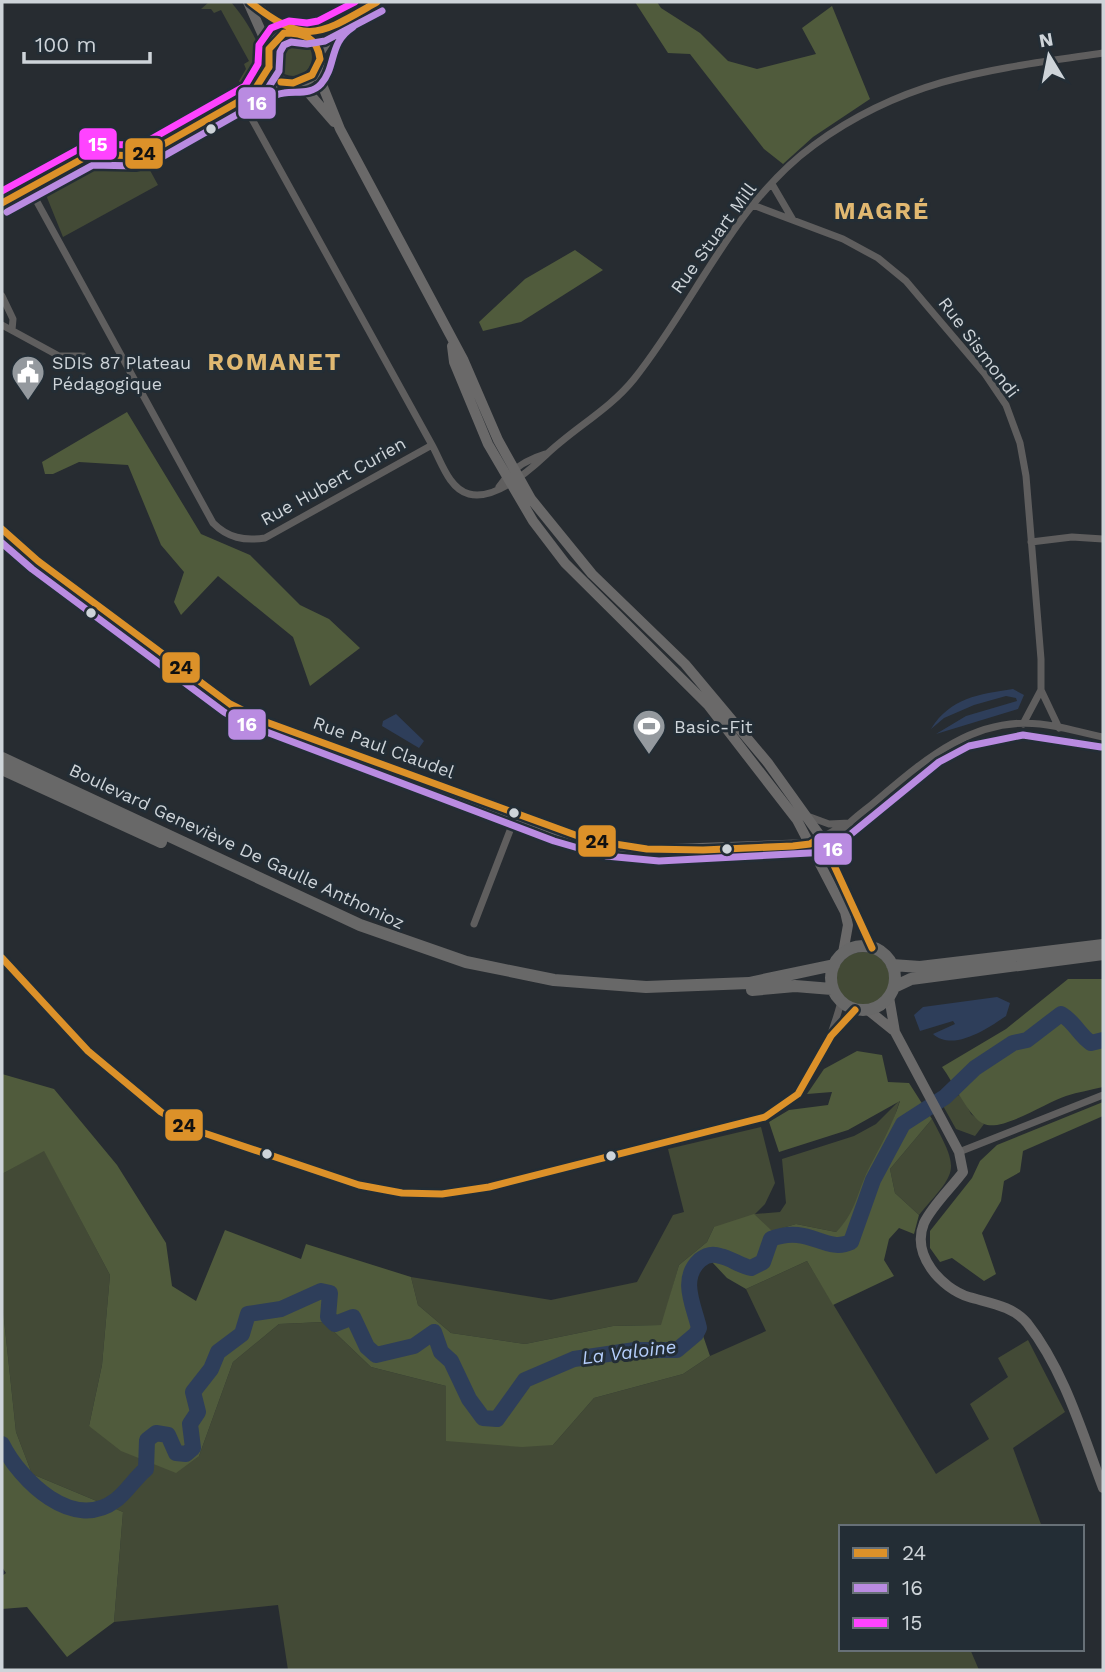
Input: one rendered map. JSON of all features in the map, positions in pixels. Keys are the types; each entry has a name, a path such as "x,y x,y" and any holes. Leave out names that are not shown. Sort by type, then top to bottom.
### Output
{"main road":[{"path":"249,2 290,32"},
{"path":"249,2 270,49"},
{"path":"317,72 300,83 282,82 269,67 270,49 277,37 290,32 307,34 338,23 377,2"},
{"path":"338,23 320,52 317,72 340,129 451,341 454,362 509,480 565,563 708,705 797,820 845,912 848,925 843,953 834,965 831,977 832,989 841,1002 855,1010 869,1010 911,979 1103,954"},
{"path":"307,34 320,52"},
{"path":"300,83 340,129"},
{"path":"509,480 592,574 685,664 731,715 822,840 872,948"},
{"name":"Rue Paul Claudel","path":"2,529 38,561 230,704 266,722 595,843 659,851 810,844"},
{"name":"Boulevard Geneviève De Gaulle Anthonioz","path":"2,758 360,925 466,962 554,980 682,987 749,983 834,965"},
{"name":"Boulevard Geneviève De Gaulle Anthonioz","path":"2,769 357,932 399,949 478,973 523,983 630,994 696,995 795,986 832,989"},
{"path":"892,965 920,967 1103,945"},
{"path":"843,953 856,947 872,948 886,956 892,965 895,1032"},
{"path":"869,1010 895,1032 959,1152 963,1172 925,1223 921,1237 923,1254 934,1273 951,1288 1006,1307 1025,1320 1071,1403 1103,1488"}],"street":[{"name":"Rue Stuart Mill","path":"509,480 526,460 547,454 597,416 634,380 753,205 812,146 885,101 935,82 972,73 1103,52"},
{"path":"252,94 269,67"},
{"path":"2,203 92,154 135,156 150,152 252,94 282,82"},
{"name":"Rue Hubert Curien","path":"242,101 453,484 471,495 509,480"},
{"path":"772,184 793,221"},
{"name":"Rue Hubert Curien","path":"30,189 213,523 222,532 249,540 265,538 432,444"},
{"name":"Rue Sismondi","path":"753,205 843,239 878,258 924,302 985,374 1006,405 1020,443 1026,476 1041,690 1059,728"},
{"path":"2,296 13,319 12,330"},
{"path":"2,325 59,356 82,356"},
{"path":"1031,542 1072,537 1103,539"},
{"path":"1023,724 1041,690"},
{"path":"838,873 832,853 839,835 850,823 933,753 965,736 1023,724 1103,737"},
{"path":"804,814 829,824 850,823"},
{"path":"474,924 516,815"},
{"path":"822,840 850,823"},
{"path":"810,844 839,835"},
{"path":"2,957 122,1084 165,1116 189,1128 359,1185 402,1193 442,1194 489,1187 765,1117 798,1094 811,1076 831,1036 841,1002"},
{"path":"831,1036 855,1010"},
{"path":"959,1152 1103,1096"}],"green space":[{"path":"209,2 231,2 255,38 261,69 255,78 243,87 239,81 246,69 244,64 249,61 221,10 214,13 211,9 201,9"},
{"path":"635,2 657,2 661,8 700,33 728,61 757,69 816,54 802,28 832,6 870,99 813,137 783,164 764,149 690,54 668,53"},
{"path":"293,38 307,43 312,57 307,71 293,76 279,71 274,57 279,43"},
{"path":"97,161 146,163 158,185 63,237 46,195 63,179"},
{"path":"575,250 603,270 521,322 483,331 479,322 525,279"},
{"path":"127,412 201,534 250,555 300,605 329,619 360,648 310,686 293,637 218,576 181,615 174,602 184,572 161,545 128,465 79,462 53,474 45,474 42,462"},
{"path":"863,952 882,960 890,979 882,998 863,1006 844,998 836,979 844,960"},
{"path":"1068,979 1103,979 1103,1087 1066,1096 1002,1124 984,1124 967,1107 942,1067 1006,1029"},
{"path":"857,1051 882,1055 888,1082 909,1083 932,1119 890,1169 895,1193 919,1215 914,1234 899,1228 889,1239 884,1260 894,1276 833,1305 807,1261 746,1289 727,1278 712,1262 701,1266 684,1280 710,1356 683,1374 594,1398 553,1445 522,1447 446,1441 446,1386 371,1367 324,1322 279,1324 233,1362 199,1456 176,1473 121,1451 89,1426 102,1365 110,1275 44,1151 2,1174 2,1074 54,1089 117,1165 166,1243 172,1286 196,1301 225,1230 301,1259 306,1244 411,1277 418,1305 451,1333 525,1344 613,1326 661,1325 679,1265 707,1242 714,1227 754,1214 772,1231 796,1224 836,1232 842,1225 852,1211 900,1101 848,1130 779,1152 769,1122 789,1110 828,1105 832,1092 807,1094 824,1069"},
{"path":"961,1094 971,1114 984,1124 975,1136 956,1129 942,1104"},
{"path":"900,1100 887,1140 868,1171 850,1218 836,1232 796,1224 772,1231 714,1227 707,1242 679,1265 662,1325 613,1326 525,1344 451,1333 418,1305 411,1277 551,1300 637,1282 673,1215 684,1212 668,1149 761,1127 775,1183 765,1204 755,1214 780,1212 786,1203 782,1159 854,1136 876,1124"},
{"path":"1103,1102 1103,1116 1023,1151 1020,1172 1004,1181 1001,1201 982,1233 996,1274 984,1281 952,1258 940,1262 930,1248 930,1231 972,1178 980,1161 997,1145"},
{"path":"932,1119 948,1150 951,1170 941,1189 919,1215 895,1193 890,1169"},
{"path":"44,1150 110,1275 102,1365 89,1426 199,1456 233,1362 279,1324 324,1322 371,1367 446,1386 553,1445 594,1398 683,1374 710,1356 766,1331 746,1289 807,1261 936,1474 989,1439 970,1404 1008,1377 998,1358 1028,1340 1065,1412 1013,1448 1041,1525 839,1525 839,1651 971,1651 979,1670 288,1670 278,1605 114,1622 123,1512 32,1474 16,1432 2,1301 2,1174"},
{"path":"2,1301 16,1432 32,1474 123,1512 114,1622 67,1657 27,1607 2,1609 2,1576 6,1573 2,1567"}],"water":[{"path":"1013,689 1024,695 1018,709 936,734 966,716 1017,701 1016,698 1006,696 974,705 944,718 931,729 947,710 966,699"},
{"path":"396,714 424,741 419,748 382,726 383,721"},
{"path":"997,997 1010,1003 1006,1016 980,1032 960,1040 941,1039 933,1034 955,1024 953,1021 920,1031 914,1015 923,1007"}],"waterway":[{"name":"La Valoine","path":"2,1444 21,1473 50,1498 83,1510 99,1509 120,1497 146,1469 147,1440 156,1433 168,1435 176,1453 186,1454 193,1448 190,1424 198,1412 193,1392 211,1369 218,1352 242,1334 248,1314 281,1309 321,1291 330,1293 328,1317 335,1324 353,1317 367,1347 376,1355 414,1346 434,1332 441,1352 451,1361 469,1399 483,1418 497,1419 525,1380 574,1359 635,1350 677,1350 696,1334 699,1328 689,1284 694,1267 705,1257 717,1255 751,1268 763,1262 771,1239 784,1235 842,1245 851,1242 873,1180 903,1124 945,1097 975,1068 1013,1043 1027,1040 1061,1014 1091,1043 1103,1040"}],"transit line":[{"name":"24","path":"250,2 286,26 313,31 341,22 377,2"},
{"name":"15","path":"2,191 88,144 134,145 146,142 245,86 258,64 259,45 271,28 289,21 318,21 355,2"},
{"name":"16","path":"7,212 93,165 136,166 155,161 259,102 279,71 280,52 284,45 291,42 307,44 325,41 382,11"},
{"name":"16","path":"248,109 271,97 308,91 321,84 329,70 336,47 345,33 353,27"},
{"name":"24","path":"269,67 269,49 284,33 303,35 313,41 320,59 312,75 293,83 281,82"},
{"name":"24","path":"2,203 91,154 135,156 150,152 252,94 269,67"},
{"name":"24","path":"2,529 38,561 230,704 266,722 589,840 647,849 703,850 793,846 810,844 821,837"},
{"name":"16","path":"2,543 32,569 224,712 243,723 554,841 606,856 659,861 829,852 939,762 969,746 1023,735 1101,747"},
{"name":"24","path":"821,837 872,948"},
{"name":"24","path":"2,958 88,1051 161,1112 189,1128 359,1185 402,1193 442,1194 489,1187 765,1117 798,1094 831,1036 855,1010"}],"place":[{"name":"SDIS 87 Plateau Pédagogique","path":"28,402"},
{"name":"Basic-Fit","path":"649,756"}],"district":[{"name":"MAGRÉ","path":"882,211"},
{"name":"ROMANET","path":"275,362"}]}
